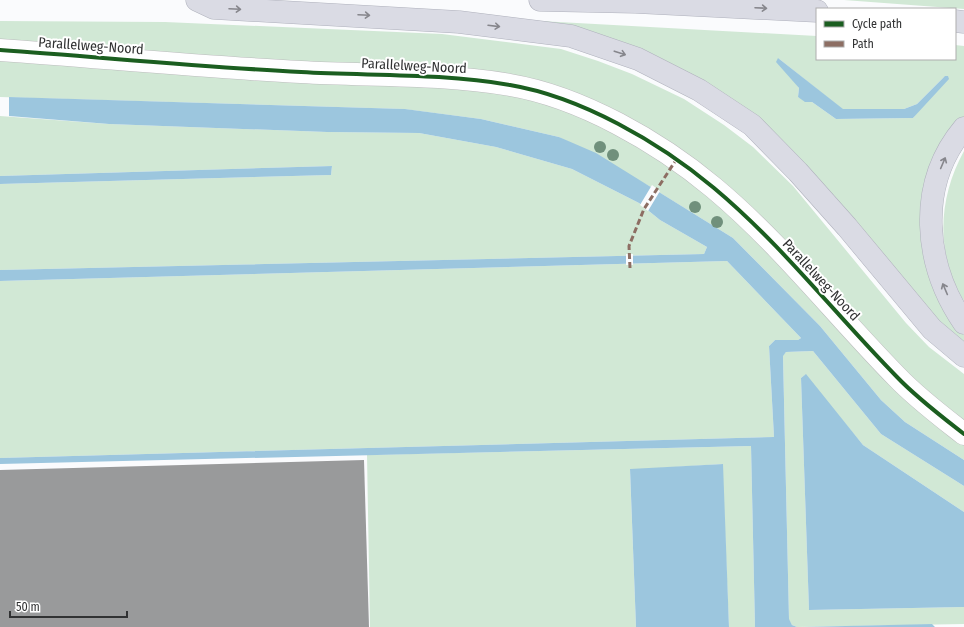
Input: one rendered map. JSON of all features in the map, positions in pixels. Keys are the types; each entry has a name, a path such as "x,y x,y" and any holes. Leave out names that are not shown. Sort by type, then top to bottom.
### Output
{"highway":[{"path":"197,0 214,8 459,22 571,36 638,59 699,90 752,125 798,172 847,227 932,329 964,356"},
{"path":"540,0 636,2 816,11"},
{"path":"964,128 956,137 943,163 936,185 931,211 934,260 953,307 964,323"}],"street":[{"name":"Parallelweg-Noord","path":"0,50 302,72 467,79 510,85 559,99 631,132 676,160 712,187 793,265 898,378 964,434"}],"green space":[{"path":"844,0 964,0 964,9"},
{"path":"522,20 816,36 816,60 956,60 956,45 964,46 964,119 928,187 958,329 964,335 964,348 752,121","holes":["778,58 842,109 904,109 917,104 945,76 913,118 836,119 812,102 798,97 799,88"]},
{"path":"0,21 165,22 442,34 561,49 632,74 684,99 724,125 753,147 793,186 906,323 929,347 964,374 964,427 920,391 752,214 560,93 0,43"},
{"path":"0,58 509,91 611,128 709,193 964,441 964,460 905,422 881,400 820,326 733,238 649,186 559,137 481,119 404,109 0,97"},
{"path":"0,116 109,124 327,132 419,133 496,147 572,169 639,203 660,220 707,247 704,254 0,270 0,184 331,175 332,166 0,176"},
{"path":"964,151 964,301 948,264 944,245 943,226 949,188 955,169"},
{"path":"727,261 801,338 798,340 775,340 769,346 774,437 0,458 0,281"},
{"path":"813,351 881,434 964,486 964,512 863,445 805,375 801,378 809,610 964,607 964,624 797,627 792,625 789,620 783,355 786,352"},
{"path":"751,446 755,627 729,627 722,464 630,470 636,627 370,627 367,455"}],"water":[{"path":"778,58 843,109 904,109 917,104 945,76 948,76 949,79 913,118 836,119 812,102 805,102 798,97 799,88 776,62"},
{"path":"9,97 405,109 481,119 559,137 596,153 733,238 820,326 881,400 905,422 964,460 964,486 881,434 813,351 786,352 783,356 789,619 792,625 797,627 755,627 751,446 0,464 0,458 774,437 769,346 775,340 798,340 801,338 727,261 0,281 0,270 704,254 707,247 660,220 639,203 572,169 496,147 419,133 327,132 109,124 9,116"},
{"path":"332,166 331,175 0,184 0,176"},
{"path":"806,374 863,445 964,512 964,607 809,610 801,378"},
{"path":"723,464 729,627 636,627 630,469"},
{"path":"932,624 935,627 802,627"}],"pier":[{"path":"652,185 660,191 648,211 640,205"},
{"path":"626,254 633,254 633,265 626,265"}],"building":[{"path":"364,460 369,627 0,627 0,470"}],"marked path":[{"path":"630,268 629,246 644,209 676,160"}],"cycle path":[{"path":"0,50 263,70 458,78 510,85 537,91 564,100 591,111 644,138 669,154 714,188 762,232 905,385 929,407 964,434"}]}
